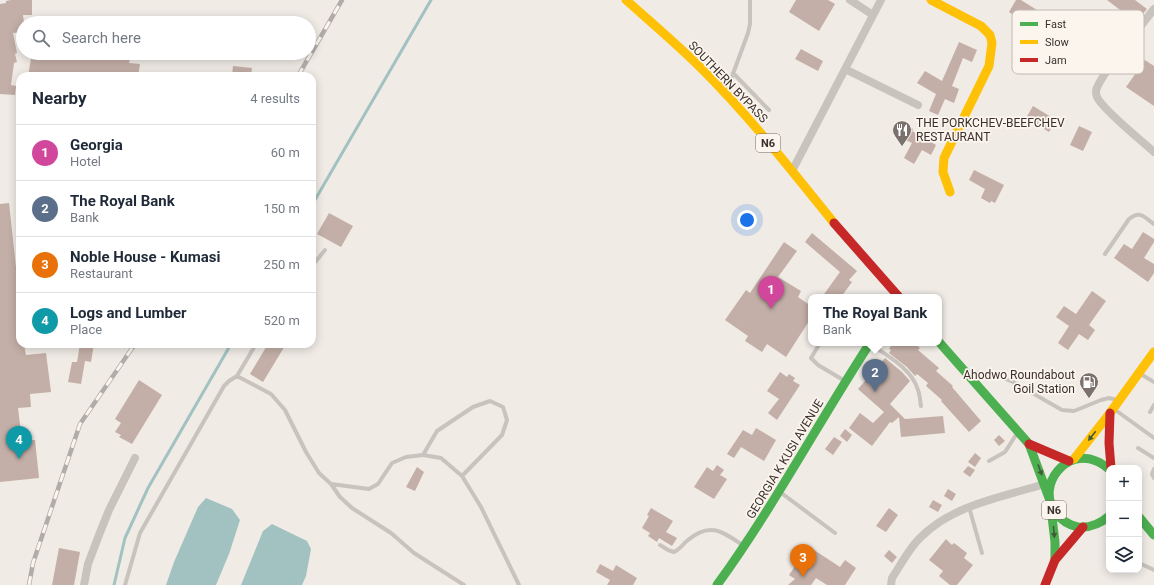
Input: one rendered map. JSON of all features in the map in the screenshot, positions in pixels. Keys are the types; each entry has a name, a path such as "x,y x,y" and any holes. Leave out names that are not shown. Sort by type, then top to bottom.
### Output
{"main road":[{"name":"SOUTHERN BYPASS","path":"626,0 702,69 725,94 792,171 847,239 896,294"},
{"path":"931,0 981,26 990,35 991,41 991,59 989,66 944,158 942,167 943,177 950,192"},
{"name":"N6","path":"942,345 1029,444 1056,514 1073,526 1083,527 1106,524"},
{"name":"GEORGIA K KUSI AVENUE","path":"717,585 757,529 867,346"},
{"path":"1071,460 1112,411 1154,352"},
{"path":"1110,465 1109,444 1112,411"},
{"name":"N6","path":"1029,444 1071,460"},
{"name":"N6","path":"1050,501 1050,484 1055,472 1061,466 1071,460 1084,457 1094,459 1106,466"},
{"path":"1050,501 1055,542 1055,560"},
{"name":"N6","path":"1098,524 1106,518"},
{"path":"1142,521 1154,535"},
{"path":"1045,585 1055,560 1083,527"},
{"path":"1145,539 1154,544"}],"street":[{"path":"850,0 873,15"},
{"path":"792,171 881,0"},
{"path":"1144,22 1154,9"},
{"path":"845,69 918,105"},
{"path":"1106,74 1096,91 1097,98 1154,152"},
{"path":"84,585 88,564 109,510 135,458"},
{"path":"891,585 892,578 919,538 940,521 969,507 1045,484"}],"lane":[{"path":"725,94 748,33 750,24 750,0"},
{"path":"733,73 769,110"},
{"path":"1105,254 1129,218 1135,214 1140,214 1154,224"},
{"path":"316,261 325,250"},
{"path":"818,346 811,358 818,365 846,381"},
{"path":"871,346 898,363 912,378 918,390 921,406"},
{"path":"125,585 140,533 224,386 238,376 254,348"},
{"path":"965,372 996,375 1013,382 1062,410 1074,410 1109,398 1119,401"},
{"path":"1139,372 1154,382"},
{"path":"238,376 271,394 285,410 319,474 331,484 340,497 352,508 392,533 414,553 464,585"},
{"path":"423,455 437,430 473,407 490,400 503,407 506,420 502,435 462,476"},
{"path":"1150,412 1154,404"},
{"path":"1112,411 1154,438"},
{"path":"990,462 1005,452 1018,431"},
{"path":"1138,448 1154,458"},
{"path":"331,484 369,489 378,484 392,463 406,457 423,455 440,458 462,476 481,507 519,585"},
{"path":"1154,469 1152,474 1154,478"},
{"path":"779,492 835,533"},
{"path":"969,507 982,553"},
{"path":"660,545 674,552 680,549 688,540 699,532 708,529 728,535 745,546"},
{"path":"1142,564 1154,570"}],"water":[{"path":"206,498 232,509 240,520 229,554 216,585 166,585 174,562 198,507"},
{"path":"272,524 307,541 311,549 306,576 302,585 241,585 263,531"}],"building":[{"path":"32,0 32,15 16,16 16,33 13,33 17,62 14,63 11,85 16,86 15,95 0,94 0,4 6,3 6,1"},
{"path":"796,0 828,0 835,4 819,31 789,12"},
{"path":"1016,0 1021,0 1037,10 1012,10 1012,14 1009,12"},
{"path":"1107,0 1135,0 1147,9 1144,13 1144,10 1120,10"},
{"path":"959,42 977,50 972,62 963,58 952,86 959,89 954,103 945,99 938,115 929,111 936,94 917,83 925,71 942,81"},
{"path":"801,49 823,61 818,71 795,59"},
{"path":"31,60 130,60 129,63 140,64 139,72 29,72"},
{"path":"1145,60 1154,66 1154,106 1126,87 1135,74 1144,74"},
{"path":"233,66 252,68 252,72 232,72"},
{"path":"1033,106 1056,120 1049,132 1026,118"},
{"path":"903,123 913,129 912,131 936,145 931,155 922,150 914,164 904,158 912,143 897,136"},
{"path":"1079,126 1092,132 1083,151 1070,145"},
{"path":"974,170 1004,185 995,203 991,201 990,203 981,198 985,189 969,180"},
{"path":"9,203 16,267 16,348 25,348 26,355 46,353 51,392 30,394 31,407 18,408 22,441 35,440 39,478 0,482 0,204"},
{"path":"329,213 353,226 341,247 317,234"},
{"path":"1143,232 1154,239 1154,242 1144,258 1154,264 1154,273 1148,282 1114,258 1124,244 1132,249"},
{"path":"812,233 857,271 849,280 852,282 843,294 824,294 840,272 805,242"},
{"path":"784,242 797,251 778,277 801,291 798,297 808,304 808,323 786,357 767,344 762,352 745,341 748,336 725,320 746,290 750,293"},
{"path":"1092,291 1106,301 1089,325 1095,330 1088,340 1079,334 1068,350 1058,343 1069,326 1056,317 1064,306 1076,314"},
{"path":"891,346 918,346 920,348 918,350 939,368 936,371 953,386 952,387 981,421 969,432 941,401 942,400 926,386 928,383 917,374 915,376 907,367 889,353 891,350 889,349"},
{"path":"79,348 93,348 91,362 85,361 81,384 68,382 72,362 77,362"},
{"path":"266,348 284,348 263,382 250,374"},
{"path":"885,358 902,372 910,381 890,404 905,419 943,416 945,433 901,437 899,417 892,423 890,422 872,446 849,428 860,413 873,423 884,412 858,389"},
{"path":"780,372 787,377 789,374 795,378 793,381 800,385 777,420 768,413 779,399 767,391"},
{"path":"139,380 162,395 132,444 119,437 121,435 115,432 121,423 115,419"},
{"path":"756,428 776,440 764,461 741,447 734,458 727,454 743,430 752,435"},
{"path":"845,429 852,435 847,442 840,436"},
{"path":"999,435 1005,441 999,446 994,440"},
{"path":"834,437 842,442 833,455 825,449"},
{"path":"975,453 981,458 975,467 968,462"},
{"path":"717,465 724,470 720,475 727,479 714,499 694,487 707,467 713,471"},
{"path":"968,466 975,470 970,477 963,472"},
{"path":"417,467 424,472 415,491 406,487"},
{"path":"948,489 956,494 952,501 944,496"},
{"path":"933,500 942,505 938,512 929,507"},
{"path":"651,508 673,521 666,532 677,538 672,546 659,538 657,542 648,536 650,533 642,528 649,516 647,515"},
{"path":"889,508 898,515 886,532 876,526"},
{"path":"946,539 952,545 954,543 967,553 964,558 973,565 957,585 950,585 939,576 943,571 929,560"},
{"path":"808,546 840,567 845,560 856,568 845,585 827,585 816,578 811,585 788,585 795,579 789,575 800,559 792,554 796,547 804,552"},
{"path":"59,548 80,552 74,585 52,585"},
{"path":"889,550 897,557 892,563 884,556"},
{"path":"600,564 613,571 616,565 637,578 633,585 607,585 610,580 596,572"}],"waterway":[{"path":"316,198 431,0"},
{"path":"114,585 125,538 148,488 229,348"}],"railway":[{"path":"316,45 342,0"},
{"path":"300,72 307,60"},
{"path":"29,585 33,563 80,424 132,348"}],"traffic: fast":[{"path":"942,345 1029,444 1049,498"},
{"path":"717,585 738,556 776,496 868,346"},
{"path":"1106,467 1101,463 1085,458 1065,464 1052,480 1049,490 1050,501 1055,512 1062,520 1071,525 1078,527 1091,526 1106,518"},
{"path":"1051,508 1055,542 1055,560"},
{"path":"1142,521 1154,535"}],"traffic: slow":[{"path":"626,0 703,70 737,106 834,223"},
{"path":"931,0 981,26 990,35 992,43 989,66 944,158 943,172 950,192"},
{"path":"1074,459 1110,413 1154,352"}],"traffic: jam":[{"path":"834,223 896,294"},
{"path":"1110,413 1109,443 1111,465"},
{"path":"1029,444 1069,461"},
{"path":"1045,585 1055,560 1083,527"}],"place":[{"name":"THE PORKCHEV-BEEFCHEV RESTAURANT","path":"902,147"},
{"name":"Georgia","path":"771,309"},
{"name":"The Royal Bank","path":"875,392"},
{"name":"Ahodwo Roundabout Goil Station","path":"1089,399"},
{"name":"Logs and Lumber","path":"19,459"},
{"name":"Noble House - Kumasi","path":"803,577"}]}
